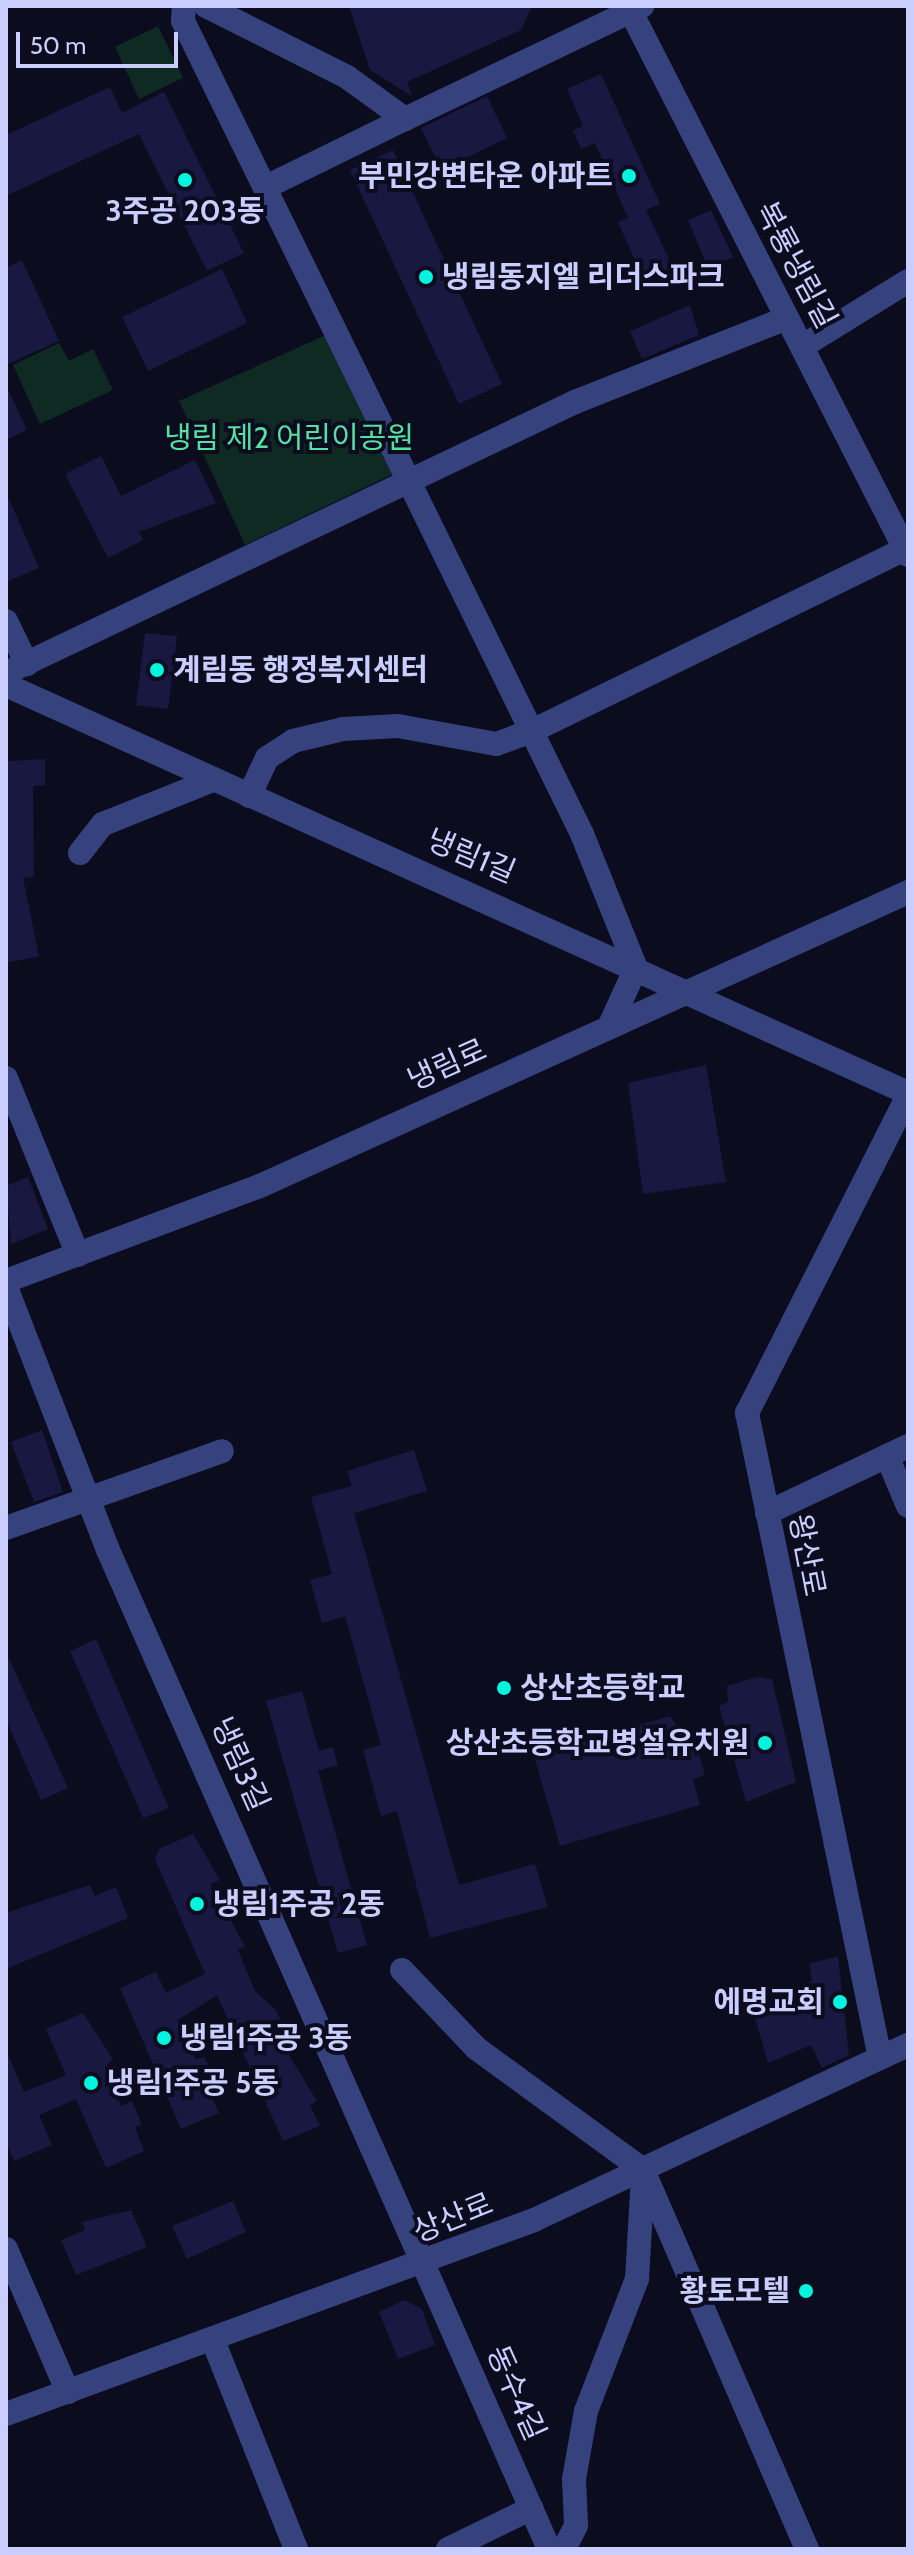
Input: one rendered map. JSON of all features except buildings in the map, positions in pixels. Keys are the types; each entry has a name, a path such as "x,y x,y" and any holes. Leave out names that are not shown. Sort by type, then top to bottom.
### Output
{"street":[{"path":"184,6 183,21 532,731 636,968 609,1027"},
{"path":"206,6 347,77 405,119"},
{"path":"266,187 633,7"},
{"name":"복룡냉림길","path":"633,7 906,552"},
{"path":"803,346 908,281"},
{"path":"6,621 17,668 575,402 787,318"},
{"path":"249,796 267,758 293,741 343,729 398,726 496,744 532,731 906,552"},
{"name":"냉림1길","path":"6,685 636,968 908,1094"},
{"path":"80,853 103,824 213,780"},
{"name":"냉림로","path":"6,1281 260,1186 908,892"},
{"path":"6,1078 78,1255"},
{"name":"왕산로","path":"880,2058 747,1413 908,1094"},
{"name":"냉림3길","path":"6,1287 88,1499 424,2264"},
{"path":"6,1528 222,1451"},
{"path":"767,1513 898,1451 908,1506"},
{"path":"402,1970 476,2048 643,2170 807,2549"},
{"name":"상산로","path":"6,2414 214,2343 424,2264 643,2170 908,2045"},
{"path":"564,2549 576,2525 574,2479 586,2411 637,2279 643,2170"},
{"path":"6,2249 68,2392"},
{"name":"동수4길","path":"424,2264 549,2549"},
{"path":"214,2343 296,2549"},
{"path":"448,2549 532,2508"}],"green space":[{"path":"158,26 183,78 139,99 115,47"},
{"name":"냉림 제2 어린이공원","path":"328,334 395,473 245,545 179,401"},
{"path":"59,343 69,361 93,349 113,390 40,424 13,365"}],"place":[{"name":"부민강변타운 아파트","path":"629,176"},
{"name":"3주공 203동","path":"185,180"},
{"name":"냉림동지엘 리더스파크","path":"426,277"},
{"name":"계림동 행정복지센터","path":"157,670"},
{"name":"상산초등학교","path":"504,1688"},
{"name":"상산초등학교병설유치원","path":"765,1743"},
{"name":"냉림1주공 2동","path":"197,1904"},
{"name":"에명교회","path":"840,2002"},
{"name":"냉림1주공 3동","path":"164,2038"},
{"name":"냉림1주공 5동","path":"91,2083"},
{"name":"황토모텔","path":"806,2291"}]}
